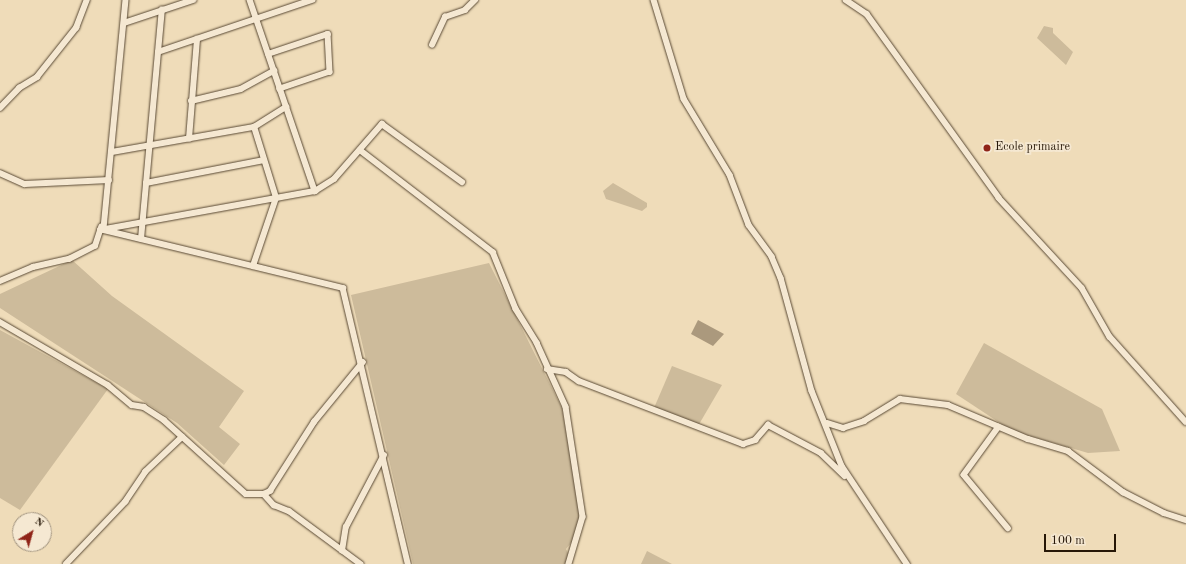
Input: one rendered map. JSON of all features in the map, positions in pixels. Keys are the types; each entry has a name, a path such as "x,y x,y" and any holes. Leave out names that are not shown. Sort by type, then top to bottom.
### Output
{"street":[{"path":"0,108 19,88 37,77 76,28 88,0"},
{"path":"0,281 33,267 69,259 95,246 102,230 109,180 126,0"},
{"path":"124,23 192,0"},
{"path":"250,0 314,191"},
{"path":"158,52 312,0"},
{"path":"432,45 446,17 465,10 475,0"},
{"path":"654,0 684,99 730,174 749,225 772,257 781,278 812,391 827,423 850,481"},
{"path":"846,0 867,14 999,198 1082,288 1110,337 1186,422"},
{"path":"141,239 162,10"},
{"path":"268,54 328,34 330,72 280,89"},
{"path":"189,139 197,39"},
{"path":"192,101 241,89 274,71"},
{"path":"112,152 254,127 286,107"},
{"path":"102,230 314,191 334,179 382,124 462,182"},
{"path":"253,266 276,198 254,127"},
{"path":"360,150 493,252 516,308 537,343 547,370 566,407 583,506 583,517 569,564"},
{"path":"146,183 264,160"},
{"path":"0,173 25,184 109,180"},
{"path":"102,223 102,230"},
{"path":"102,230 343,288 363,362 408,564"},
{"path":"0,322 108,385 132,405 148,409 182,437 243,493 264,494 361,564"},
{"path":"264,494 286,469 314,422 363,362"},
{"path":"547,370 566,372 579,381 743,444 755,440 768,425 820,453 850,481 907,564"},
{"path":"827,423 842,428 864,421 890,403 909,398 948,405 999,427 1068,451 1123,492 1164,513 1186,520"},
{"path":"999,427 964,475 1008,528"},
{"path":"66,564 125,502 145,472 182,437"},
{"path":"342,551 346,527 384,455"}],"shaded area":[{"path":"1044,26 1053,28 1053,33 1073,52 1066,65 1037,38"},
{"path":"613,183 647,203 647,207 642,211 606,199 603,191"},
{"path":"72,260 112,296 244,391 219,427 240,444 224,465 177,423 0,308 0,294"},
{"path":"489,263 562,408 581,519 575,538 566,549 569,555 566,564 413,564 351,295"},
{"path":"698,320 724,334 713,346 691,334"},
{"path":"0,330 108,389 20,510 0,498"},
{"path":"984,343 1102,409 1120,451 1088,453 1009,429 956,394"},
{"path":"672,366 722,385 698,426 654,408"},
{"path":"647,551 672,564 641,564"}],"place":[{"name":"Ecole primaire","path":"987,148"}]}
